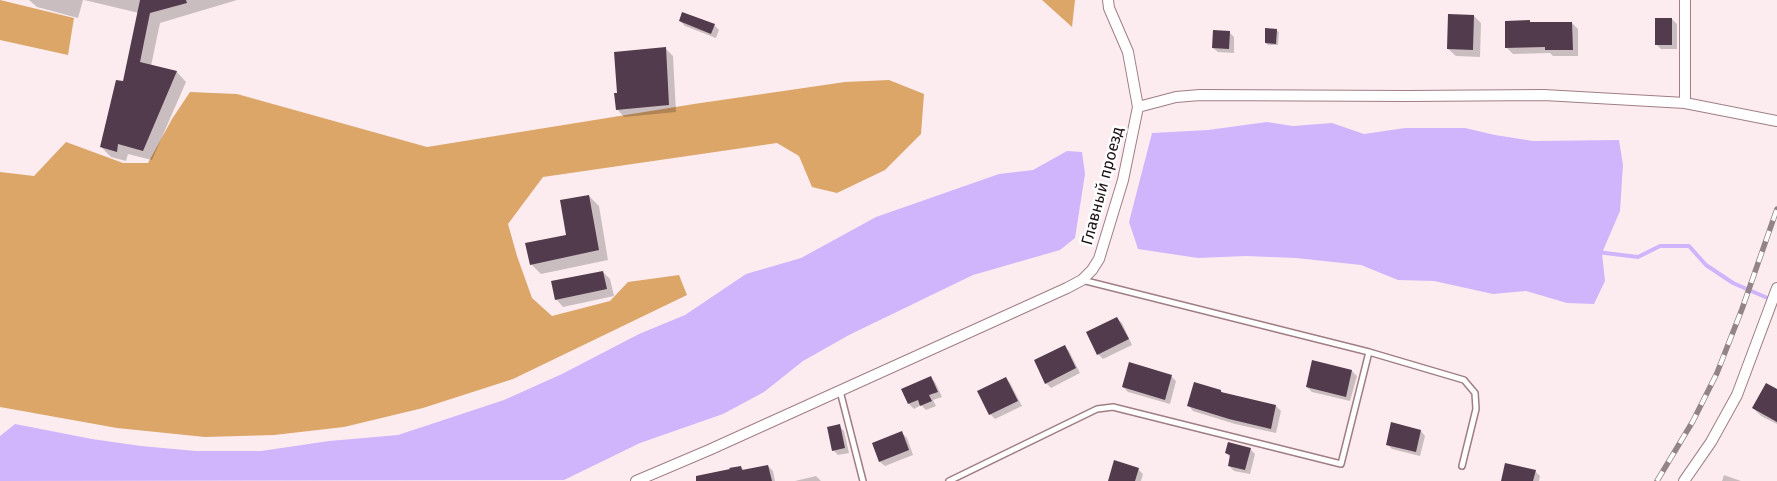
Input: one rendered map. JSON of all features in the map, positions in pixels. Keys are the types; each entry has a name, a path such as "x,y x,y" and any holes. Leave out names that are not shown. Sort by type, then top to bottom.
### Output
{"street":[{"path":"1108,0 1109,8 1128,52 1138,107 1176,97 1200,95 1544,95 1685,103 1777,121"},
{"path":"1685,0 1685,103"},
{"name":"Главный проезд","path":"636,481 840,391 1082,280 1099,259 1123,180 1138,107"},
{"path":"1684,481 1711,442 1736,395 1766,321 1776,290"}],"lane":[{"path":"1082,280 1369,352 1464,380 1475,393 1476,409 1462,466"},
{"path":"948,481 1097,409 1113,407 1341,464 1369,352"},
{"path":"840,391 863,481"}],"shaded area":[{"path":"0,0 74,18 68,55 0,40"},
{"path":"1042,0 1075,0 1072,27"},
{"path":"889,80 924,94 921,134 885,170 837,193 812,187 799,156 777,143 543,177 508,224 532,298 552,316 610,301 628,282 679,275 687,295 513,379 423,408 344,427 274,435 205,437 117,428 0,407 0,172 34,176 66,142 123,163 148,163 172,119 190,92 237,94 427,147 845,82"},
{"path":"1267,122 1293,126 1332,123 1364,134 1405,128 1465,128 1533,141 1619,140 1623,165 1620,211 1602,253 1605,281 1594,304 1567,303 1526,291 1493,294 1434,281 1398,280 1361,265 1296,258 1246,256 1198,258 1138,249 1129,222 1152,133 1208,130"},
{"path":"1067,151 1082,152 1085,174 1075,238 1060,250 973,275 849,335 803,361 764,392 723,414 640,443 564,480 0,481 0,436 15,424 92,439 196,451 261,451 329,441 398,435 504,400 562,374 639,334 685,315 746,274 801,258 876,217 999,174 1033,170"}],"building":[{"path":"140,0 186,0 187,3 150,13 140,62 177,71 143,151 118,144 117,152 100,147 116,80 123,81"},
{"path":"682,12 715,24 711,34 679,21"},
{"path":"1448,14 1474,15 1473,50 1447,49"},
{"path":"1655,18 1672,18 1672,45 1655,45"},
{"path":"1530,20 1530,22 1572,22 1573,50 1545,50 1545,47 1505,48 1505,21"},
{"path":"1265,28 1277,29 1276,44 1265,43"},
{"path":"1213,30 1230,31 1229,49 1212,48"},
{"path":"666,47 669,105 616,110 614,93 617,93 614,52"},
{"path":"589,195 599,250 530,265 525,243 566,235 560,200"},
{"path":"603,271 607,289 555,300 551,281"},
{"path":"1117,317 1129,339 1097,355 1086,332"},
{"path":"1065,345 1076,368 1045,384 1034,360"},
{"path":"1312,360 1352,370 1346,397 1306,387"},
{"path":"1129,362 1172,375 1165,400 1122,387"},
{"path":"931,376 938,392 929,395 932,401 920,406 918,400 908,404 901,389"},
{"path":"1006,377 1018,401 989,415 977,391"},
{"path":"1194,382 1221,390 1221,392 1276,405 1271,429 1187,406"},
{"path":"1766,383 1777,389 1777,422 1752,408"},
{"path":"1391,422 1421,430 1416,452 1386,445"},
{"path":"840,424 845,448 832,451 827,427"},
{"path":"902,431 909,450 879,462 872,443"},
{"path":"1228,442 1251,448 1245,470 1228,466 1230,455 1225,453"},
{"path":"1114,460 1139,468 1135,481 1108,481"},
{"path":"1505,463 1536,470 1533,481 1501,481"},
{"path":"768,465 772,481 696,481 696,476 729,468 741,466 742,470"}],"waterway":[{"path":"1597,252 1638,257 1660,246 1689,246 1706,265 1733,283 1772,300"}],"railway":[{"path":"1657,481 1693,421 1717,373 1777,209"}]}
